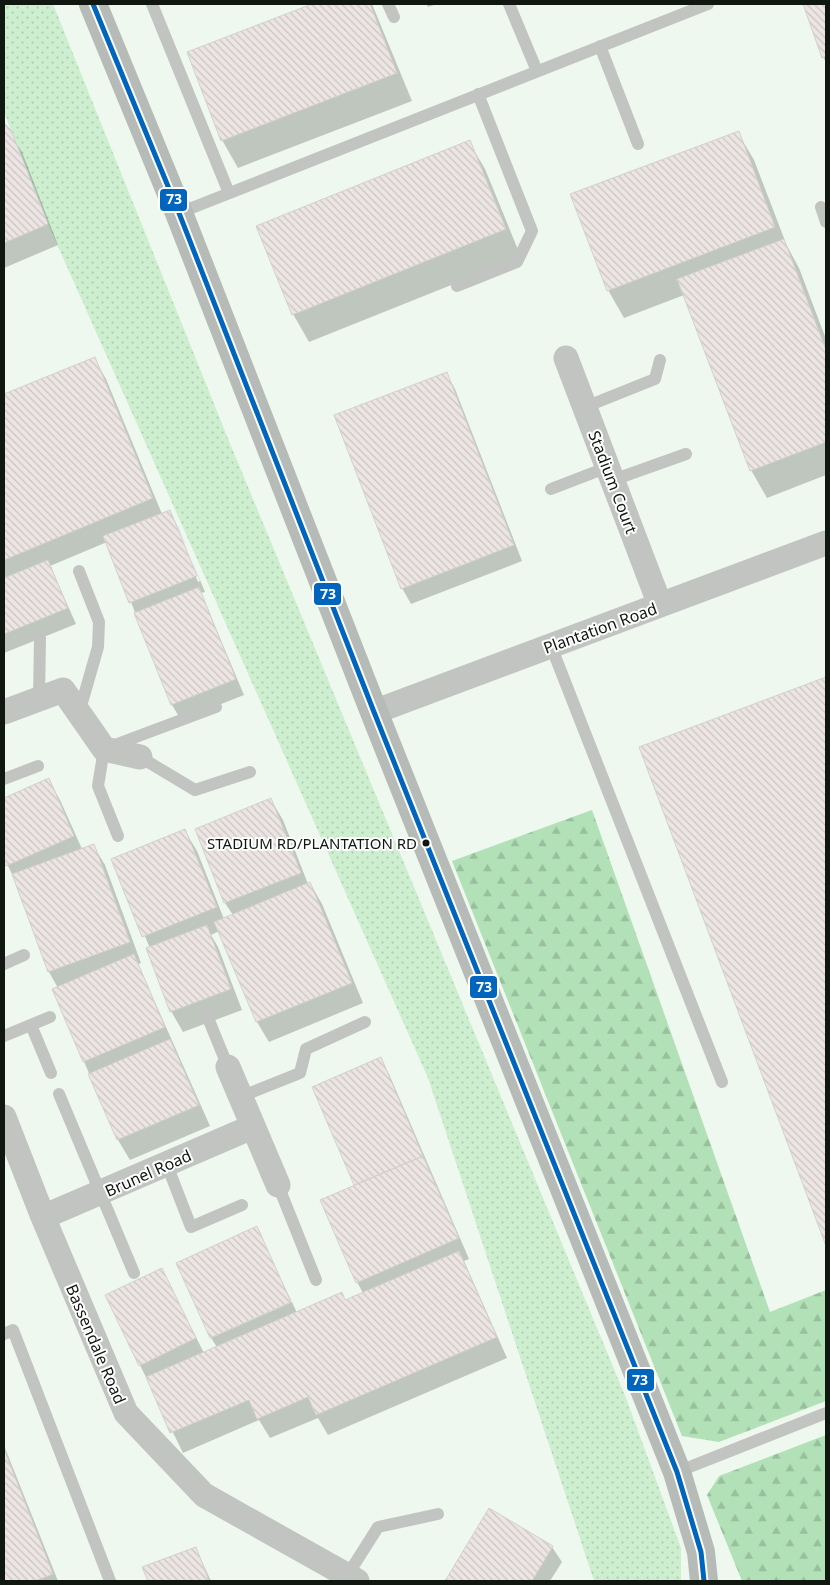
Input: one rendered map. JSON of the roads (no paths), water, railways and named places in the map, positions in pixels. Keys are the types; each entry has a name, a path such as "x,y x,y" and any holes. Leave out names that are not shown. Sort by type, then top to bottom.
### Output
{"street":[{"path":"93,4 179,213 374,712 677,1472 701,1552 704,1581"},
{"name":"Stadium Court","path":"566,358 660,605"},
{"name":"Plantation Road","path":"374,712 826,543"},
{"path":"4,712 63,690 104,749 140,757"},
{"path":"228,1067 278,1185"},
{"name":"Bassendale Road","path":"4,1117 43,1217 126,1413 204,1495 352,1578"},
{"name":"Brunel Road","path":"43,1217 252,1127"}],"lane":[{"path":"152,4 229,193"},
{"path":"388,4 394,17"},
{"path":"509,4 537,71"},
{"path":"179,213 600,46 678,9 708,4"},
{"path":"600,46 638,144"},
{"path":"456,286 517,262 532,231 478,94"},
{"path":"821,207 826,222"},
{"path":"585,407 655,379 660,360"},
{"path":"551,489 686,454"},
{"path":"79,571 99,622 98,647 79,713"},
{"path":"39,699 40,638"},
{"path":"551,646 722,1082"},
{"path":"118,836 98,786 104,749 216,707"},
{"path":"140,757 195,790 250,772"},
{"path":"4,779 38,766"},
{"path":"4,964 24,956"},
{"path":"4,1036 50,1017"},
{"path":"208,1018 228,1067"},
{"path":"240,1098 300,1073 306,1049 365,1022"},
{"path":"31,1025 51,1073"},
{"path":"59,1094 134,1273"},
{"path":"167,1164 191,1226 242,1205"},
{"path":"278,1185 316,1280"},
{"path":"4,1334 13,1330 110,1581"},
{"path":"677,1472 826,1413"},
{"path":"352,1578 378,1527 438,1514"}],"place":[{"name":"STADIUM RD/PLANTATION RD","path":"426,843"}]}
